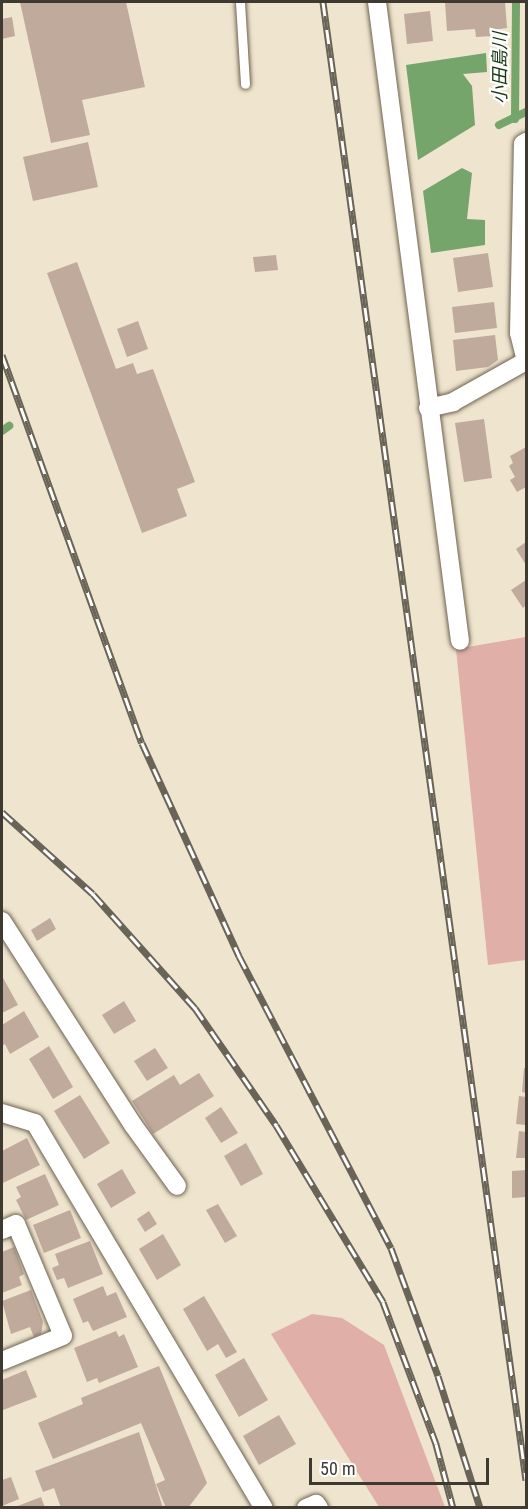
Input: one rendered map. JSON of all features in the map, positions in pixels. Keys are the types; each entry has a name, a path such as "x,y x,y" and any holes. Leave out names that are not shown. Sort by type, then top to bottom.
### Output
{"street":[{"path":"377,2 460,641"},
{"path":"428,408 453,402 526,361 519,333 523,144 526,142"},
{"path":"2,921 133,1125 177,1186"},
{"path":"2,1113 34,1123 264,1508"},
{"path":"2,1230 16,1224 63,1336 2,1361"},
{"path":"306,1508 316,1504 319,1508"}],"lane":[{"path":"240,2 245,84"}],"shaded area":[{"path":"486,53 487,72 463,74 472,86 475,125 418,160 406,65"},
{"path":"462,168 472,173 467,219 485,220 485,245 431,253 423,191"},
{"path":"526,637 526,960 488,965 456,649"},
{"path":"312,1314 342,1318 384,1345 445,1507 379,1507 271,1334"}],"building":[{"path":"20,2 126,2 145,87 82,100 90,135 51,143"},
{"path":"445,2 505,2 507,28 492,30 493,36 476,37 475,29 447,31"},
{"path":"430,11 433,41 407,44 404,14"},
{"path":"12,17 15,36 2,39 2,19"},
{"path":"88,142 98,187 33,201 23,157"},
{"path":"488,253 493,287 458,292 453,258"},
{"path":"276,255 278,270 255,272 253,257"},
{"path":"77,262 116,369 133,363 137,374 153,369 195,482 177,489 187,516 142,533 47,273"},
{"path":"494,302 497,328 455,333 452,307"},
{"path":"138,321 148,349 127,357 117,329"},
{"path":"495,335 498,360 488,367 456,371 453,340"},
{"path":"484,419 492,478 464,482 455,423"},
{"path":"526,447 526,487 517,492 510,480 515,477 509,466 513,463 510,456"},
{"path":"526,542 526,565 516,549"},
{"path":"526,580 526,605 523,608 511,590"},
{"path":"50,918 56,929 37,941 31,930"},
{"path":"2,976 18,1005 2,1013"},
{"path":"124,1001 136,1021 114,1034 102,1015"},
{"path":"24,1011 39,1037 10,1054 5,1044 2,1046 2,1025"},
{"path":"49,1046 73,1087 53,1099 29,1059"},
{"path":"155,1048 168,1068 147,1081 134,1061"},
{"path":"524,1068 526,1068 526,1093 522,1092"},
{"path":"199,1073 214,1096 153,1134 132,1101 174,1075 180,1085"},
{"path":"80,1095 110,1143 84,1159 54,1111"},
{"path":"519,1096 526,1097 526,1125 516,1124"},
{"path":"221,1107 238,1133 221,1143 205,1118"},
{"path":"519,1131 526,1132 526,1158 516,1158"},
{"path":"27,1138 40,1165 3,1183 2,1151"},
{"path":"246,1143 263,1174 241,1186 224,1156"},
{"path":"122,1169 136,1193 111,1208 97,1184"},
{"path":"526,1170 526,1197 512,1198 512,1171"},
{"path":"45,1174 59,1205 26,1220 16,1200 21,1197 16,1187"},
{"path":"218,1204 237,1236 225,1243 206,1210"},
{"path":"70,1210 81,1238 44,1253 33,1225"},
{"path":"149,1211 157,1224 145,1232 137,1219"},
{"path":"163,1234 181,1265 157,1280 139,1249"},
{"path":"90,1241 103,1274 68,1288 64,1278 57,1280 52,1268 59,1265 55,1254"},
{"path":"14,1247 24,1274 19,1277 22,1285 2,1293 2,1252"},
{"path":"103,1286 107,1296 116,1292 127,1317 93,1331 88,1321 83,1323 73,1299"},
{"path":"31,1290 43,1322 41,1334 34,1337 30,1327 11,1334 2,1301"},
{"path":"204,1296 237,1352 226,1358 218,1344 207,1351 183,1309"},
{"path":"116,1331 119,1337 124,1334 138,1367 99,1383 97,1378 87,1382 74,1348"},
{"path":"244,1358 268,1400 239,1417 215,1375"},
{"path":"159,1366 207,1483 188,1508 166,1508 156,1484 165,1480 141,1423 53,1459 38,1423 83,1404 81,1398"},
{"path":"26,1370 37,1397 3,1410 2,1380"},
{"path":"279,1415 296,1444 259,1465 243,1436"},
{"path":"139,1432 163,1508 61,1508 54,1488 43,1492 35,1471"},
{"path":"11,1477 19,1499 2,1506 2,1480"},
{"path":"41,1497 45,1508 15,1508 15,1507"}],"waterway":[{"name":"小田島川","path":"515,119 516,2"},
{"name":"小田島川","path":"499,125 526,112"},
{"name":"小田島川","path":"2,431 9,426"}],"railway":[{"path":"323,2 526,1480"},
{"path":"2,355 142,743 239,956 391,1248 438,1376 480,1508"},
{"path":"2,812 93,894 195,1008 276,1125 383,1302 436,1444 453,1508"}]}
